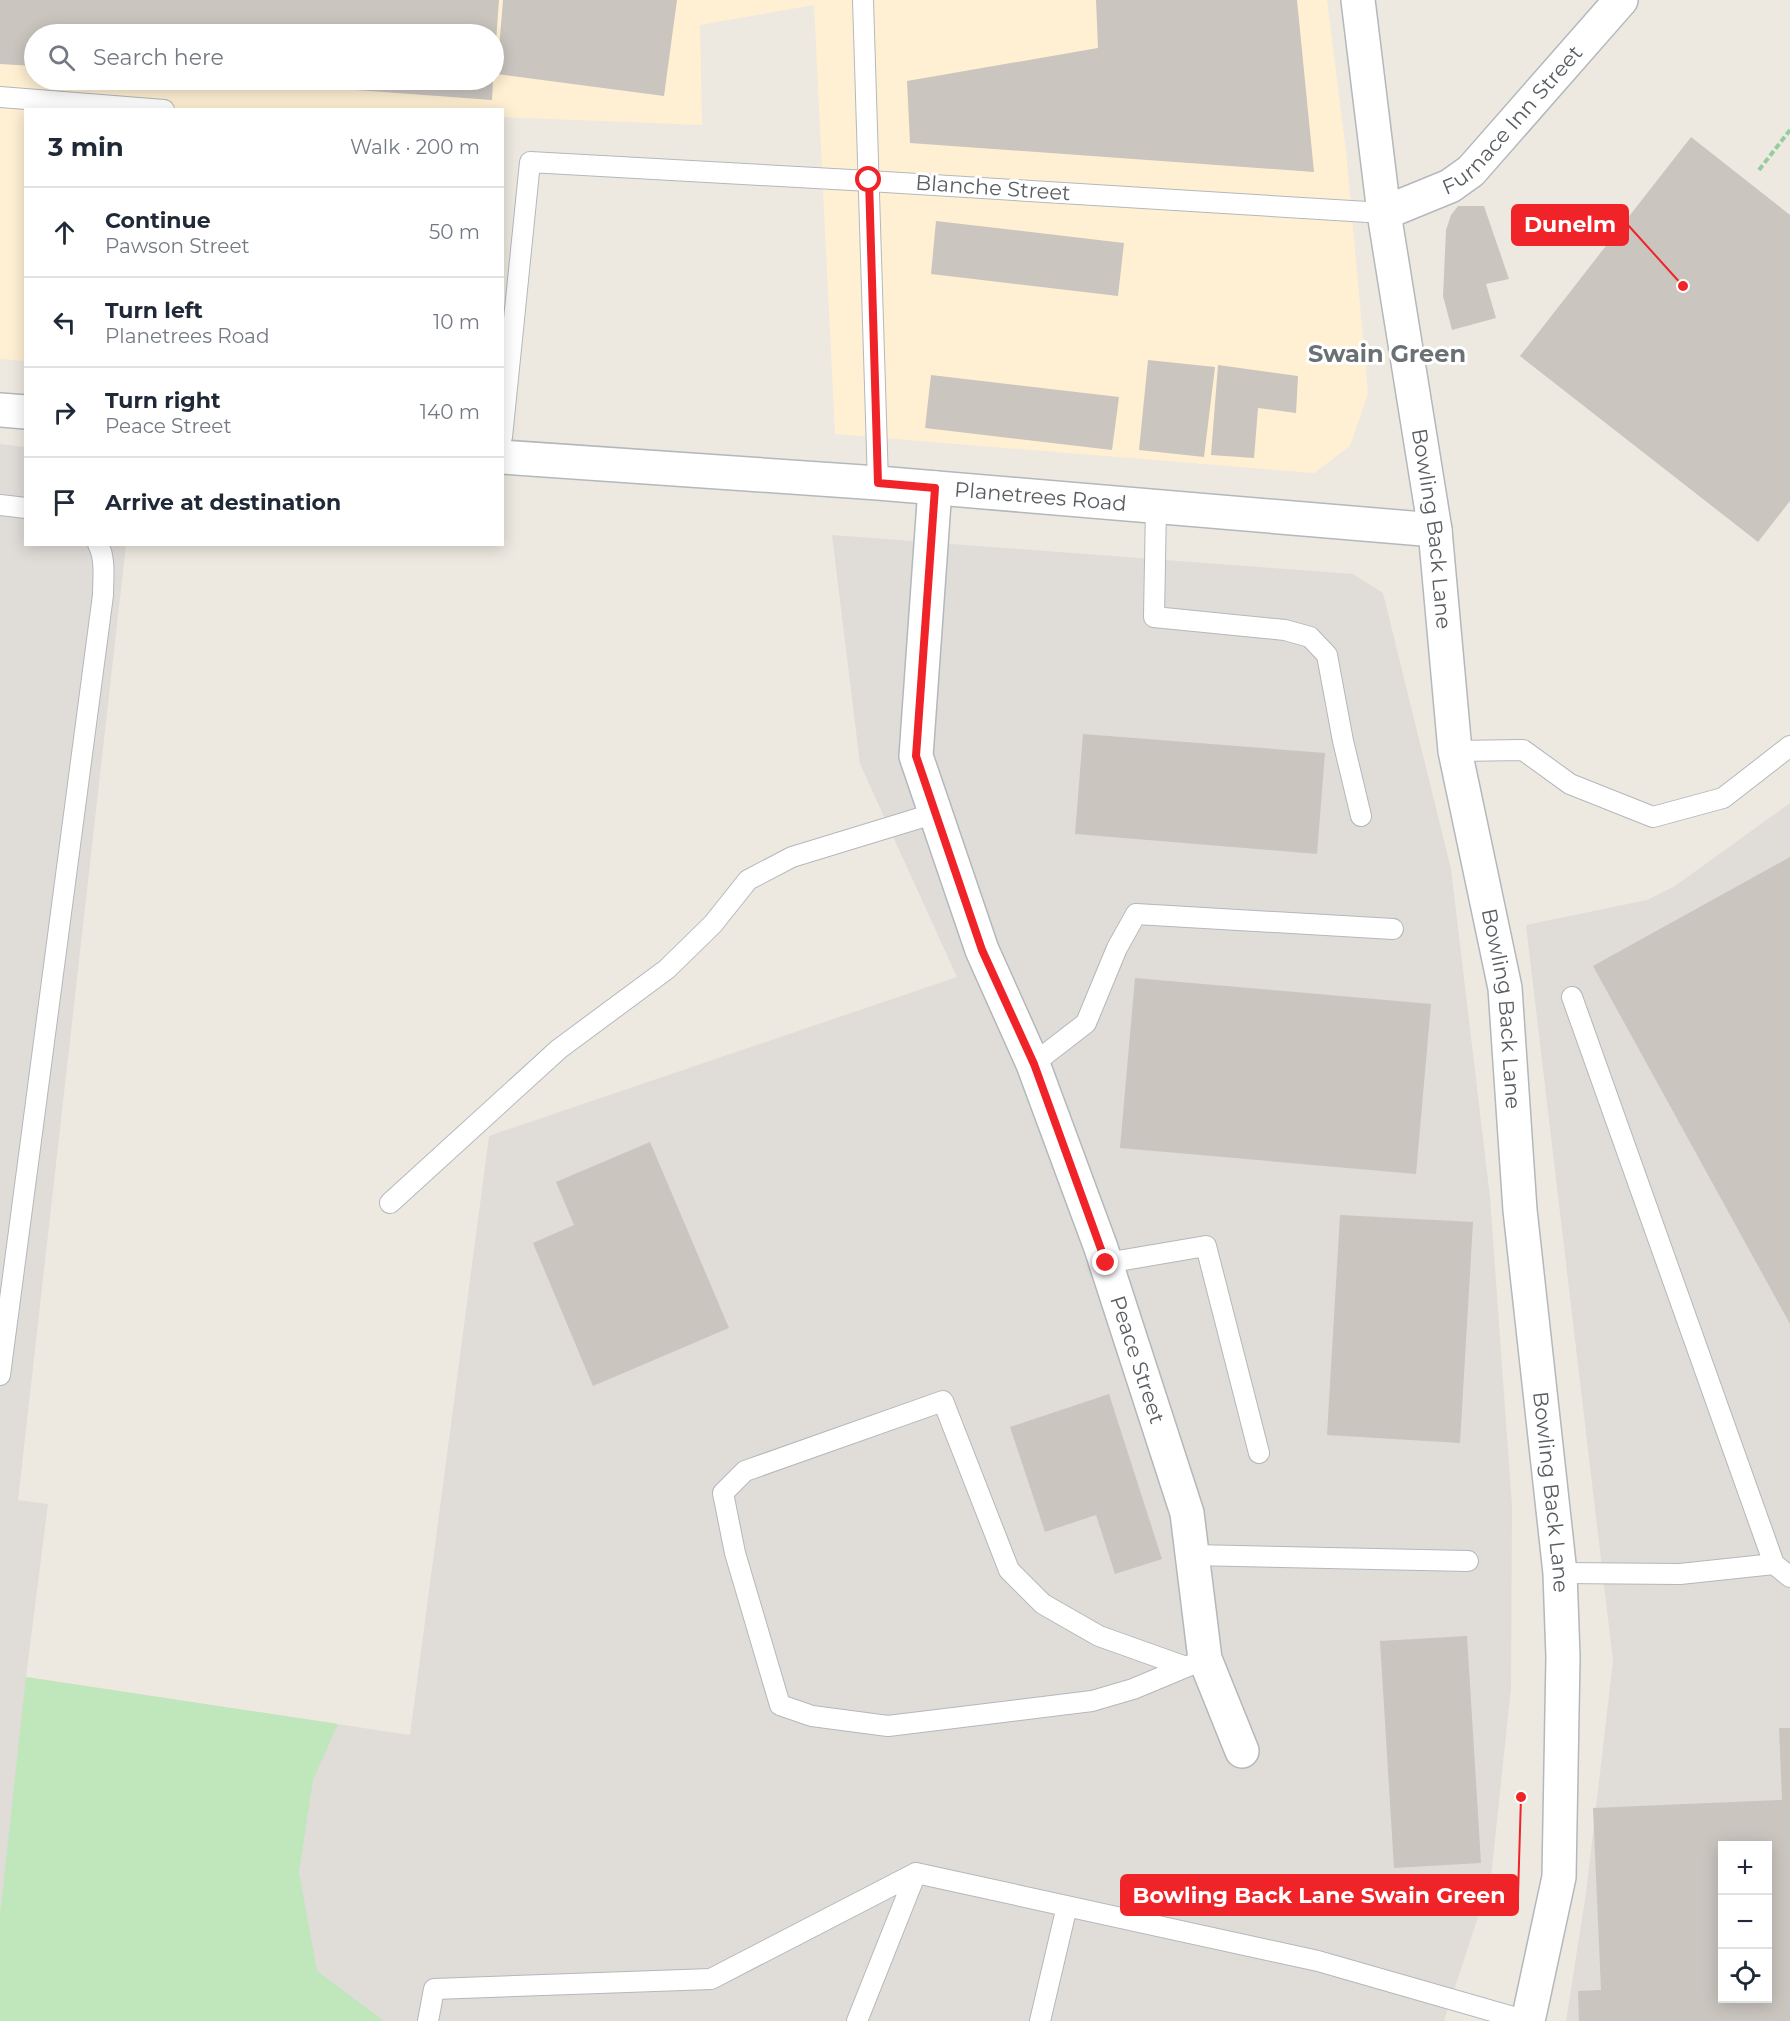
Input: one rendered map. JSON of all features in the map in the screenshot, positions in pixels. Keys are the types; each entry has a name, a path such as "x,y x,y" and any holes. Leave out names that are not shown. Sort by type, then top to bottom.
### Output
{"street":[{"name":"Bowling Back Lane","path":"1358,0 1384,213 1435,530 1455,751 1505,988 1520,1210 1560,1573 1563,1657 1559,1876 1528,2021"},
{"name":"Furnace Inn Street","path":"1384,213 1450,186 1471,171 1621,0"},
{"path":"0,410 24,412"},
{"name":"Planetrees Road","path":"504,457 878,483 1435,530"},
{"name":"Peace Street","path":"935,488 916,756 982,950 1034,1064 1106,1263 1186,1513 1192,1555 1196,1663 1242,1751"}],"lane":[{"path":"863,0 878,483"},
{"path":"0,98 137,108"},
{"name":"Blanche Street","path":"504,417 530,162 869,180 1384,213"},
{"path":"0,505 24,508"},
{"path":"1156,507 1154,617 1285,630 1310,637 1327,655 1343,741 1361,816"},
{"path":"0,1375 103,595 103,568 99,546"},
{"path":"1455,751 1523,750 1570,784 1653,817 1723,798 1790,746"},
{"path":"390,1203 559,1049 667,969 713,924 748,880 792,857 936,813"},
{"path":"1034,1064 1086,1023 1117,948 1136,915 1394,929"},
{"path":"1572,997 1774,1564 1790,1577"},
{"path":"1106,1263 1206,1246 1259,1453"},
{"path":"944,1401 1009,1570 1043,1604 1099,1636 1196,1663 1133,1689 1092,1701 888,1726 812,1716 780,1705 735,1553 723,1493 745,1471 944,1401"},
{"path":"1192,1555 1468,1561"},
{"path":"1560,1573 1680,1574 1774,1564"},
{"path":"428,2021 434,1989 711,1979 916,1873 1318,1961 1528,2021"},
{"path":"857,2021 916,1873"},
{"path":"1040,2021 1067,1906"}],"path":[{"path":"1759,170 1790,130"}],"shaded area":[{"path":"0,0 1327,0 1346,151 1368,393 1350,446 1314,473 835,434 814,5 700,25 702,125 504,117 504,108 24,108 24,361 0,359"},
{"path":"0,444 24,447 24,546 126,546 18,1500 48,1504 26,1677 410,1735 489,1136 957,977 860,764 832,535 1353,574 1383,593 1451,869 1490,1197 1512,1506 1511,1688 1491,1877 1444,2021 0,2021"},
{"path":"1790,803 1790,2021 1566,2021 1586,1893 1613,1661 1526,925 1647,900 1675,886"}],"green space":[{"path":"26,1677 338,1724 313,1780 299,1872 317,1971 384,2021 0,2021 0,1915"}],"building":[{"path":"0,0 499,0 497,24 24,24 24,65 0,64"},
{"path":"503,0 677,0 664,96 504,75 504,24 501,24"},
{"path":"1096,0 1297,0 1314,172 910,143 907,81 1098,48"},
{"path":"356,90 492,90 492,100"},
{"path":"1691,137 1790,215 1790,501 1758,542 1520,356"},
{"path":"1458,206 1484,206 1509,279 1486,284 1496,318 1452,330 1443,296 1446,230 1451,215"},
{"path":"936,221 1124,243 1118,296 931,274"},
{"path":"1148,360 1215,367 1204,457 1139,450"},
{"path":"1218,365 1298,376 1296,413 1258,408 1254,458 1211,455"},
{"path":"931,375 1119,397 1112,450 925,428"},
{"path":"1083,734 1325,753 1317,854 1075,834"},
{"path":"1790,857 1790,1324 1593,966"},
{"path":"1135,978 1431,1004 1416,1174 1120,1148"},
{"path":"650,1142 729,1328 593,1386 533,1243 574,1225 556,1182"},
{"path":"1340,1215 1473,1222 1460,1443 1327,1435"},
{"path":"1109,1394 1162,1559 1115,1574 1096,1515 1045,1532 1010,1427"},
{"path":"1467,1636 1481,1863 1394,1868 1380,1641"},
{"path":"1779,1728 1790,1728 1790,2021 1579,2021 1578,1991 1601,1990 1593,1808 1782,1800"}],"place":[{"name":"Dunelm","path":"1683,286"},
{"name":"Bowling Back Lane Swain Green","path":"1521,1797"}],"district":[{"name":"Swain Green","path":"1387,354"}],"route":[{"path":"869,180 878,483 935,488 916,756 982,950 1034,1064 1106,1263"}]}
